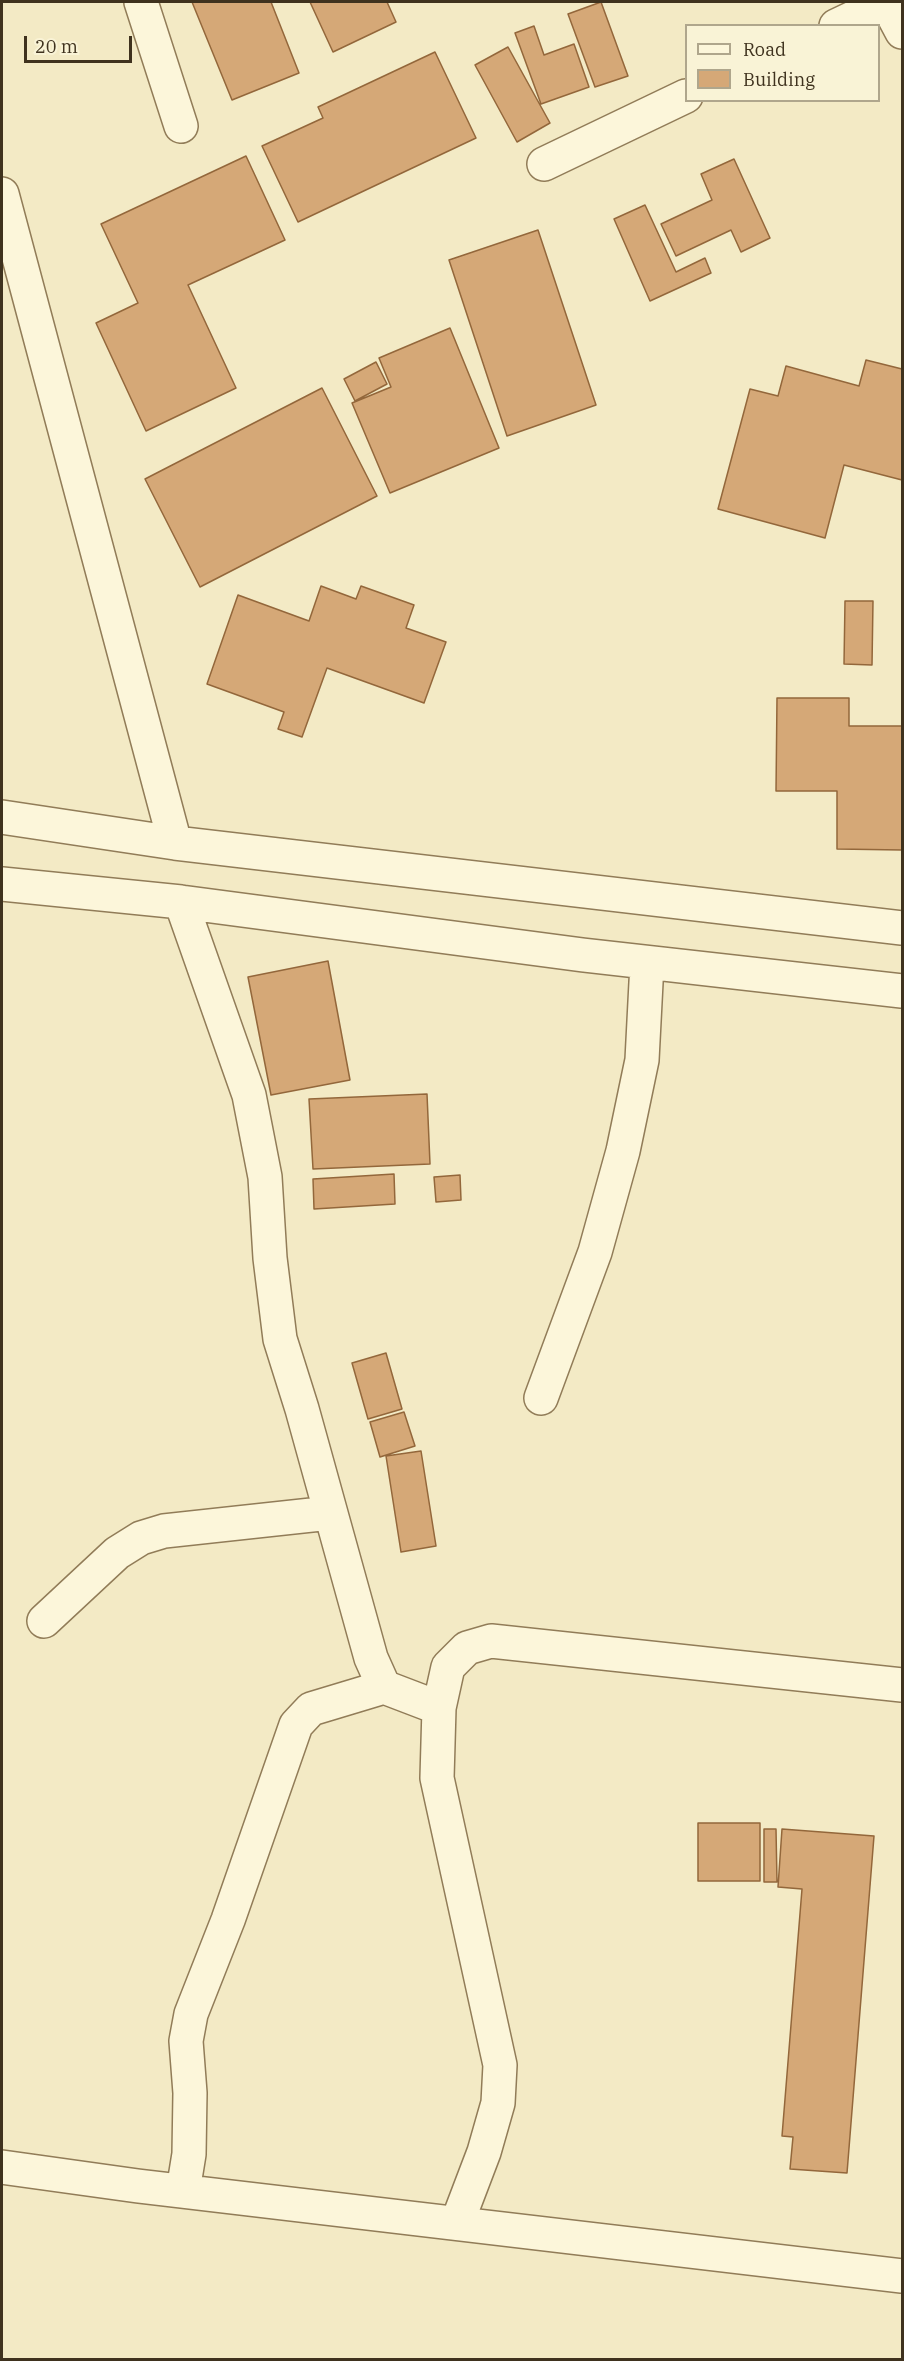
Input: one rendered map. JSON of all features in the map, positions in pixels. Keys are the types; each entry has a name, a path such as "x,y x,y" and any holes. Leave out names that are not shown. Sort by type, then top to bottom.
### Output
{"street":[{"path":"141,2 181,126"},
{"path":"840,24 886,2 903,32"},
{"path":"544,164 685,97"},
{"path":"2,194 175,843"},
{"path":"2,817 175,843 903,928"},
{"path":"2,884 181,902 647,963 903,991"},
{"path":"181,902 249,1095 265,1177 270,1258 280,1339 371,1658 384,1687"},
{"path":"541,1398 595,1252 623,1151 642,1060 647,963"},
{"path":"44,1621 117,1553 141,1538 164,1531 330,1513"},
{"path":"457,2223 484,2152 498,2103 500,2065 437,1778 439,1708 448,1667 467,1648 491,1641 903,1685"},
{"path":"183,2191 189,2154 190,2093 186,2041 191,2014 228,1920 296,1725 310,1709 384,1687 439,1708"},
{"path":"2,2167 183,2191 903,2276"}],"building":[{"path":"192,2 271,2 299,73 232,100"},
{"path":"310,2 387,2 396,22 333,52"},
{"path":"601,2 628,76 595,87 568,14"},
{"path":"534,26 544,55 574,44 589,87 541,104 515,33"},
{"path":"508,47 550,123 517,142 475,65"},
{"path":"435,52 476,138 298,222 262,146 323,118 318,107"},
{"path":"246,156 285,240 188,285 236,388 146,431 96,323 138,303 101,224"},
{"path":"734,159 770,238 741,252 731,230 676,256 661,224 712,200 701,174"},
{"path":"645,205 676,272 705,258 711,273 650,301 614,219"},
{"path":"538,230 596,405 507,436 449,260"},
{"path":"450,328 499,448 390,493 352,403 391,387 379,358"},
{"path":"866,360 902,369 902,480 844,465 825,538 718,509 750,389 778,396 786,366 859,386"},
{"path":"376,362 387,384 355,401 344,379"},
{"path":"322,388 377,496 200,587 145,479"},
{"path":"321,586 356,599 361,586 414,605 406,628 446,642 424,703 327,668 302,737 278,729 284,712 207,684 238,595 309,621"},
{"path":"845,601 873,601 872,665 844,664"},
{"path":"777,698 849,698 849,726 902,726 902,850 837,849 837,791 776,791"},
{"path":"328,961 350,1080 271,1095 248,977"},
{"path":"427,1094 430,1164 313,1169 309,1099"},
{"path":"394,1174 395,1204 314,1209 313,1179"},
{"path":"460,1175 461,1200 436,1202 434,1177"},
{"path":"386,1353 402,1409 368,1419 352,1363"},
{"path":"404,1412 415,1446 380,1457 370,1422"},
{"path":"421,1451 436,1546 401,1552 386,1456"},
{"path":"698,1823 760,1823 760,1881 698,1881"},
{"path":"764,1829 776,1829 777,1882 764,1882"},
{"path":"782,1829 874,1836 847,2173 790,2169 793,2137 782,2136 802,1889 778,1887"}]}
